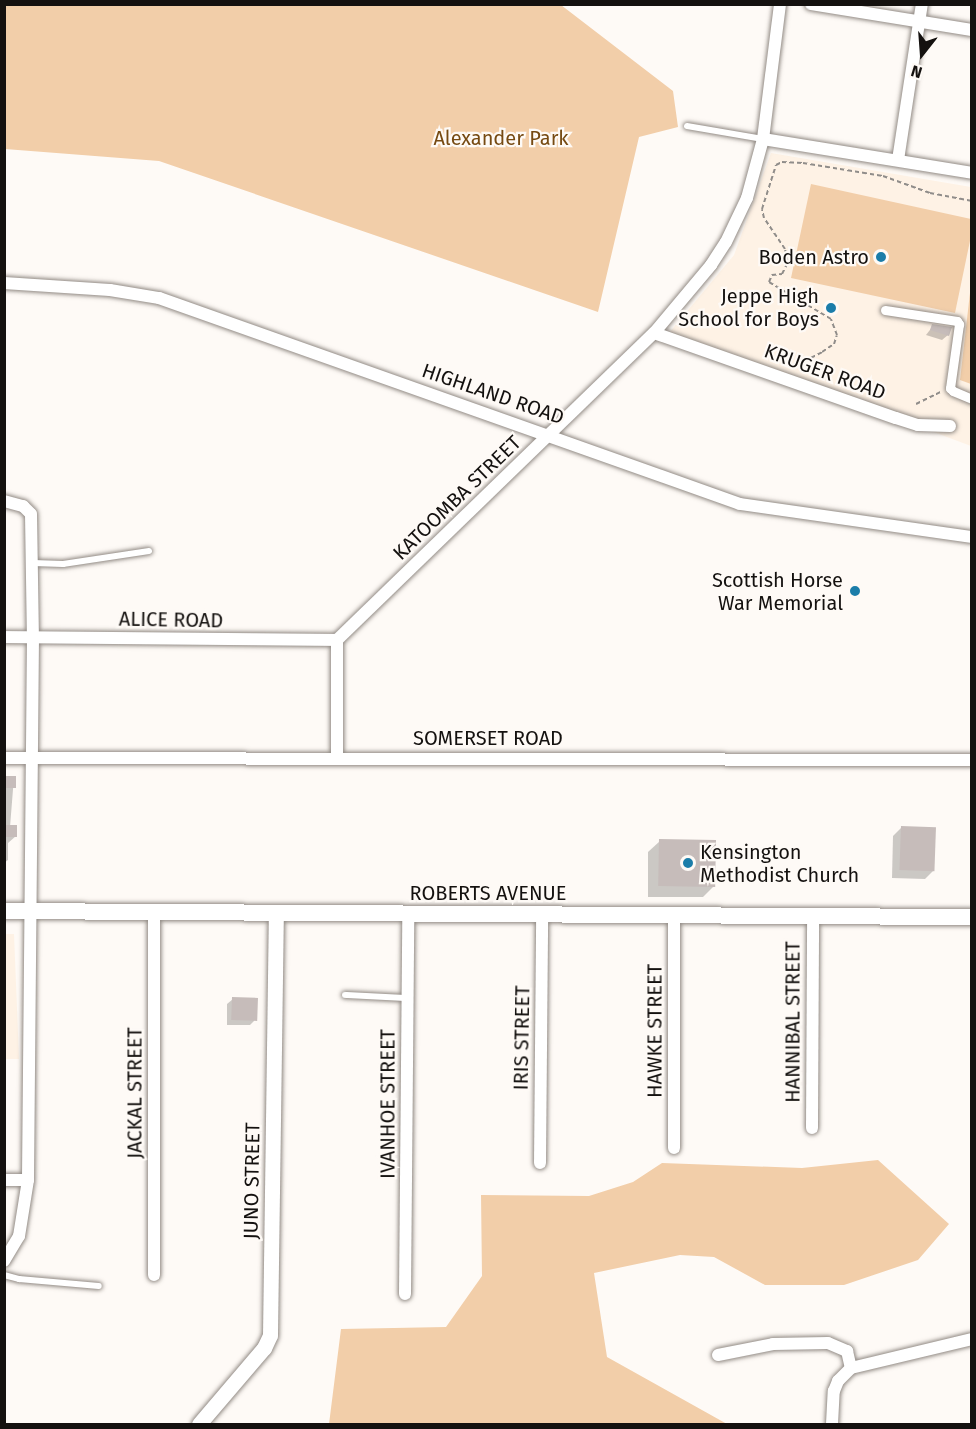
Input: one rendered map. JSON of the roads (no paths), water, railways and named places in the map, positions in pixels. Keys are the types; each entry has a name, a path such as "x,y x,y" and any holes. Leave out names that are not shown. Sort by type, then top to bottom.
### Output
{"main road":[{"name":"ROBERTS AVENUE","path":"4,911 972,916"}],"street":[{"name":"KATOOMBA STREET","path":"337,640 654,333 711,265 726,242 747,198 763,139 780,4"},
{"path":"812,4 972,30"},
{"path":"898,160 922,4"},
{"path":"763,139 972,173"},
{"name":"HIGHLAND ROAD","path":"4,284 110,290 159,298 741,504 972,537"},
{"path":"885,310 957,321 959,324 950,388 953,392 972,399"},
{"name":"KRUGER ROAD","path":"654,333 912,423 950,426"},
{"path":"4,501 27,509 32,522 33,563 32,912 28,1180 19,1236 4,1261"},
{"name":"ALICE ROAD","path":"4,637 337,640"},
{"path":"337,640 337,757"},
{"name":"SOMERSET ROAD","path":"4,758 972,760"},
{"name":"JACKAL STREET","path":"154,911 154,1275"},
{"name":"JUNO STREET","path":"199,1425 264,1348 271,1331 276,912"},
{"name":"IVANHOE STREET","path":"405,1294 408,913"},
{"name":"IRIS STREET","path":"540,1163 542,914"},
{"name":"HAWKE STREET","path":"674,915 674,1148"},
{"name":"HANNIBAL STREET","path":"812,1128 813,915"},
{"path":"4,1180 28,1180"},
{"path":"832,1425 834,1391 838,1381 851,1368 972,1339"},
{"path":"718,1355 773,1344 828,1343 847,1351 851,1368"}],"lane":[{"path":"687,126 763,139"},
{"path":"33,563 63,564 149,551"},
{"path":"345,995 408,998"},
{"path":"4,1275 19,1279 99,1286"}],"place":[{"name":"Boden Astro","path":"881,257"},
{"name":"Jeppe High School for Boys","path":"831,308"},
{"name":"Scottish Horse War Memorial","path":"855,591"},
{"name":"Kensington Methodist Church","path":"688,863"}],"park label":[{"name":"Alexander Park","path":"501,138"}]}
